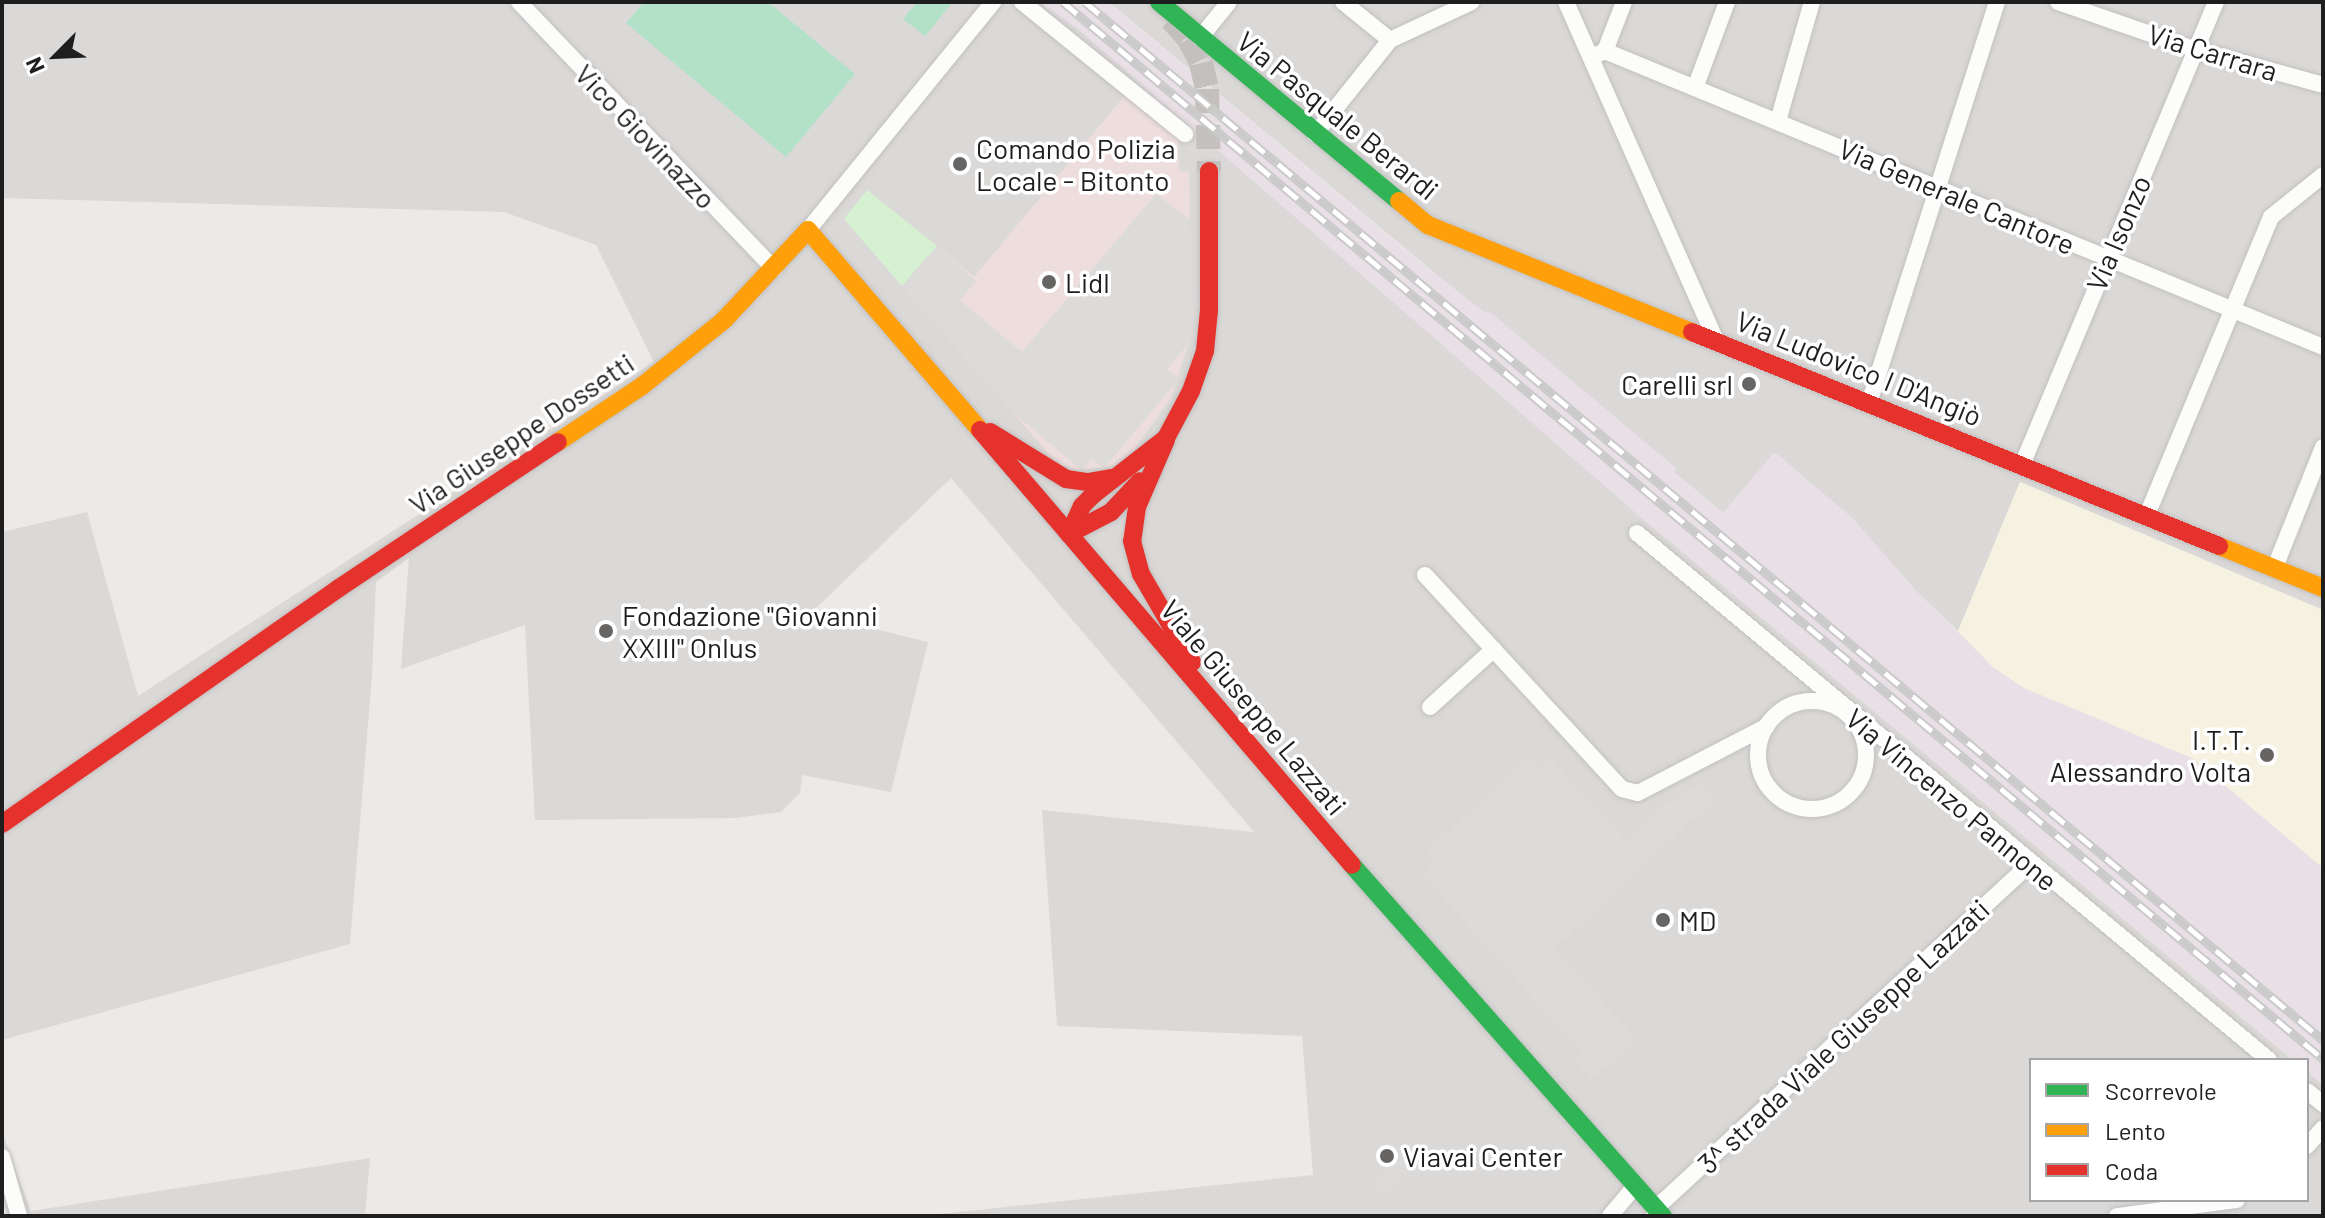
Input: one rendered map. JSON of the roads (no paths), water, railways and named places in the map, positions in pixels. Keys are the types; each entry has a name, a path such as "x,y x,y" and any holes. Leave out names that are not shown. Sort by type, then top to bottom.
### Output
{"street":[{"name":"Vico Giovinazzo","path":"519,2 774,269"},
{"name":"Via Giuseppe Dossetti","path":"2,824 339,588 642,386 694,347 774,269 808,230 993,2"},
{"path":"1022,2 1185,134"},
{"name":"Via Pasquale Berardi","path":"1159,2 1428,225 1716,341"},
{"path":"1200,38 1229,2"},
{"path":"1343,2 1390,40"},
{"path":"1315,134 1390,40 1472,2"},
{"name":"Via Ludovico I D'Angiò","path":"1566,2 1598,54 1716,341 2323,588"},
{"path":"1598,54 1624,2"},
{"path":"1695,88 1727,2"},
{"path":"1778,121 1812,2"},
{"path":"1869,403 1997,2"},
{"name":"Via Carrara","path":"2058,2 2197,50 2323,85"},
{"name":"Via Isonzo","path":"2022,465 2216,2"},
{"name":"Via Generale Cantore","path":"1598,54 1778,121 2323,347"},
{"path":"1069,534 1097,522 1134,491 1191,391 1205,351 1209,310 1209,171"},
{"path":"2147,515 2271,217 2323,175"},
{"name":"Viale Giuseppe Lazzati","path":"808,230 1219,710 1658,1213"},
{"path":"971,421 1066,479 1088,482 1120,476"},
{"path":"1069,534 1082,506 1166,438"},
{"path":"1166,438 1137,507 1132,541 1141,574 1219,710"},
{"path":"2275,567 2323,447"},
{"name":"Via Vincenzo Pannone","path":"1637,533 1845,711 2267,1058"},
{"path":"1425,575 1622,789 1638,793 1767,726 1793,704 1810,701 1845,711 1864,742 1866,761 1860,779 1842,799 1816,809 1799,808 1784,801 1766,782 1758,758 1760,741 1767,726"},
{"path":"1430,707 1494,649"},
{"name":"3^ strada Viale Giuseppe Lazzati","path":"1658,1213 2030,864"},
{"path":"2309,1144 2323,1128"},
{"path":"2,1157 19,1216"},
{"path":"1610,1216 1636,1185"},
{"path":"2117,1216 2222,1202"}],"tunnel":[{"path":"1171,19 1189,39 1201,63 1207,89 1209,171"}],"railway":[{"path":"1063,2 2323,1059"},
{"path":"1085,2 2323,1040"}],"place":[{"name":"Comando Polizia Locale - Bitonto","path":"960,164"},
{"name":"Lidl","path":"1049,282"},
{"name":"Carelli srl","path":"1749,384"},
{"name":"Fondazione \"Giovanni XXIII\" Onlus","path":"606,631"},
{"name":"I.T.T. Alessandro Volta","path":"2267,755"},
{"name":"MD","path":"1663,920"},
{"name":"Viavai Center","path":"1387,1156"}]}
